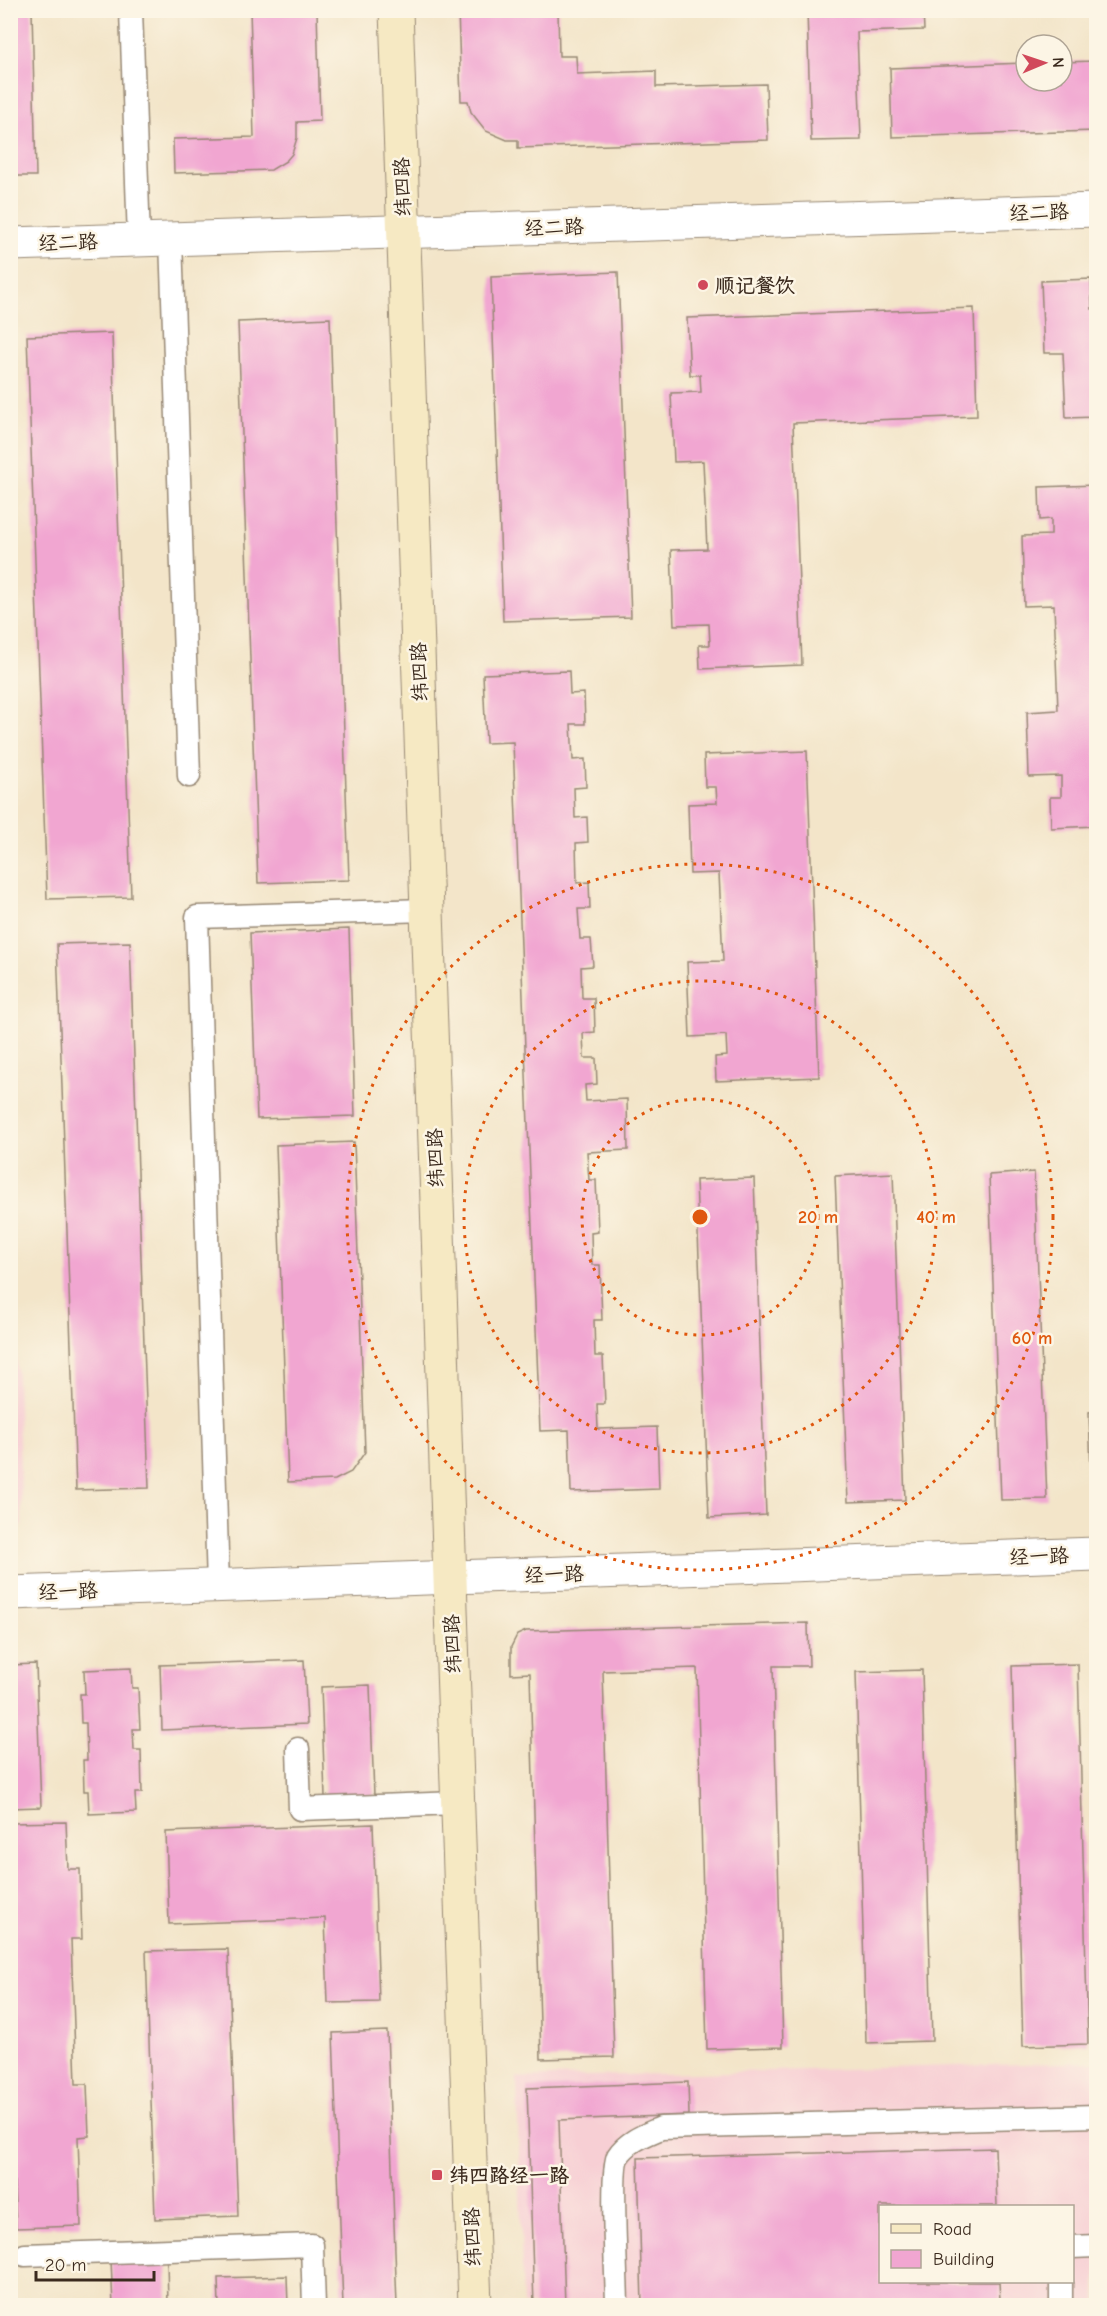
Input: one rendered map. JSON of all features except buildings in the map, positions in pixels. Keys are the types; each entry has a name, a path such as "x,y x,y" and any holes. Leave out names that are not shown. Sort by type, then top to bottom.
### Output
{"street":[{"name":"纬四路","path":"396,10 475,2306"},
{"name":"经二路","path":"10,244 1096,210"},
{"name":"经一路","path":"10,1593 1096,1554"}],"lane":[{"path":"131,10 139,240"},
{"path":"171,239 189,776"},
{"path":"218,1585 198,917 427,910"},
{"path":"298,1749 300,1809 457,1803"},
{"path":"617,2306 614,2181 617,2158 630,2142 661,2128 1096,2116"},
{"path":"25,2255 312,2245 314,2306"},
{"path":"1074,2247 1096,2246"},
{"path":"1060,2283 1061,2306"}],"shaded area":[{"path":"11,1196 22,1525 10,1526"},
{"path":"1096,2062 1096,2305 523,2305 517,2078"}],"place":[{"name":"顺记餐饮","path":"703,285"},
{"name":"纬四路经一路","path":"437,2175"}]}
